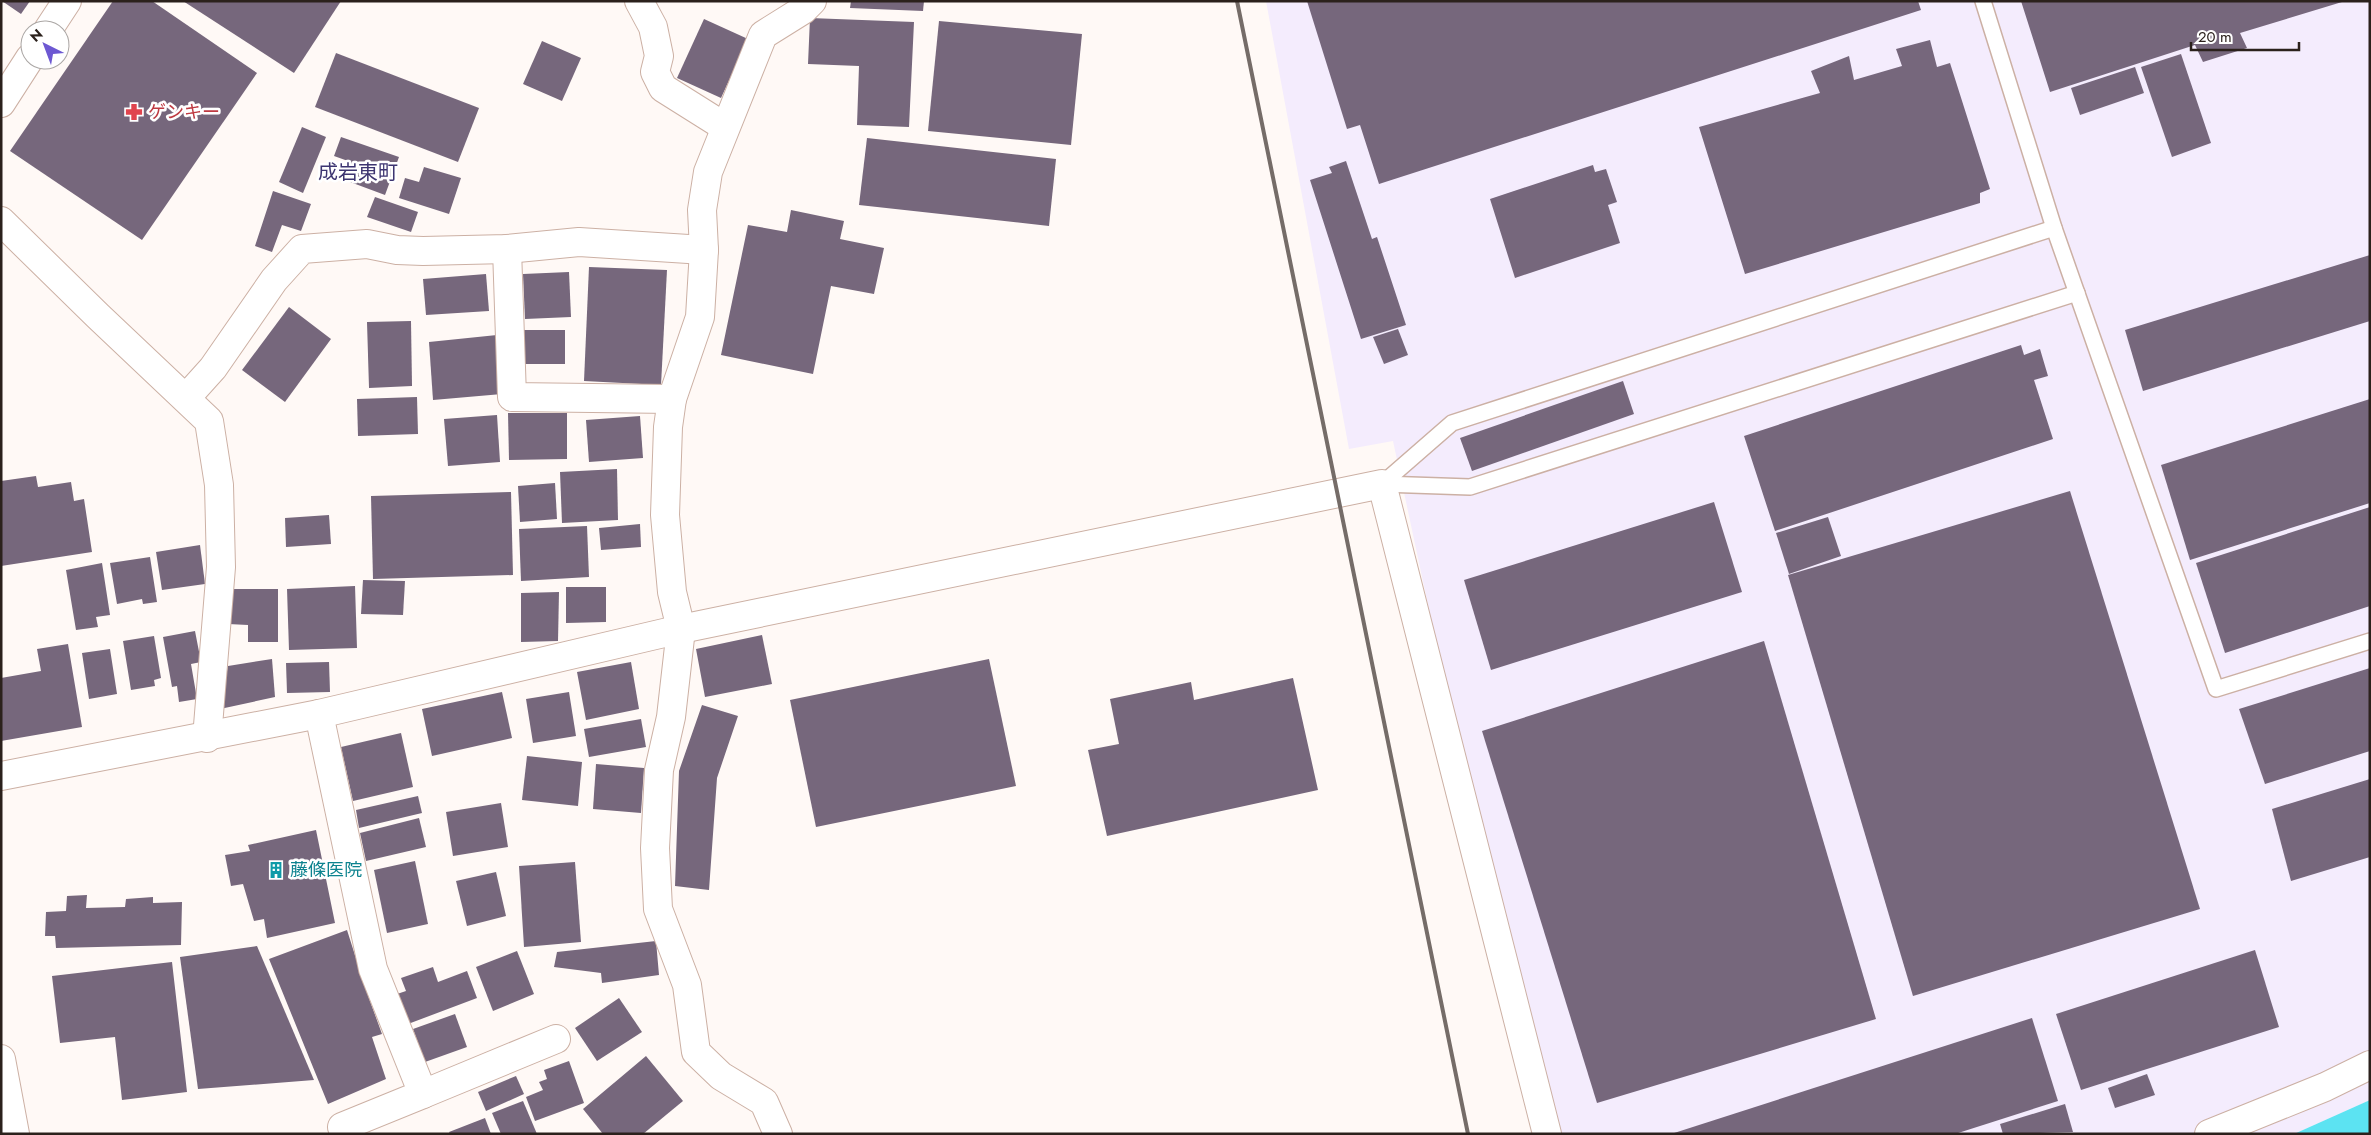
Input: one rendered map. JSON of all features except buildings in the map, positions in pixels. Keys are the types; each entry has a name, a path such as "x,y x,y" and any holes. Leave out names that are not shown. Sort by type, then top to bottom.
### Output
{"street":[{"path":"54,20 66,1"},
{"path":"639,1 653,27 659,56 656,72 663,88 724,127"},
{"path":"778,1134 764,1102 721,1076 696,1052 687,986 658,909 655,848 659,770 671,717 681,629 672,592 665,515 668,427 672,398 700,317 704,250 702,210 706,182 724,127 762,35 803,10 812,1"},
{"path":"1,102 22,70"},
{"path":"1,221 209,422 219,485 221,567 207,738"},
{"path":"186,398 213,368 274,280 302,249 367,244 396,250 423,251 507,249 579,242 704,250"},
{"path":"507,249 512,397 672,398"},
{"path":"1,776 207,738 319,714 681,629 1382,484 1547,1134"},
{"path":"319,714 373,969 422,1094"},
{"path":"345,1134 342,1127 556,1038"},
{"path":"1,1059 15,1134"},
{"path":"2209,1134 2325,1087 2370,1065"}],"lane":[{"path":"1983,1 2054,228 2216,689 2370,641"},
{"path":"1382,484 1452,423 2054,228"},
{"path":"1382,484 1470,486 2078,293"}],"shaded area":[{"path":"1266,1 2370,1 2370,1100 2294,1134 1541,1134 1393,441 1349,449"}],"water":[{"path":"2370,1100 2370,1134 2294,1134"}],"railway":[{"path":"1237,1 1468,1134"}],"place":[{"name":"ゲンキー","path":"134,112"},
{"name":"藤條医院","path":"276,870"}],"district":[{"name":"成岩東町","path":"358,172"}]}
